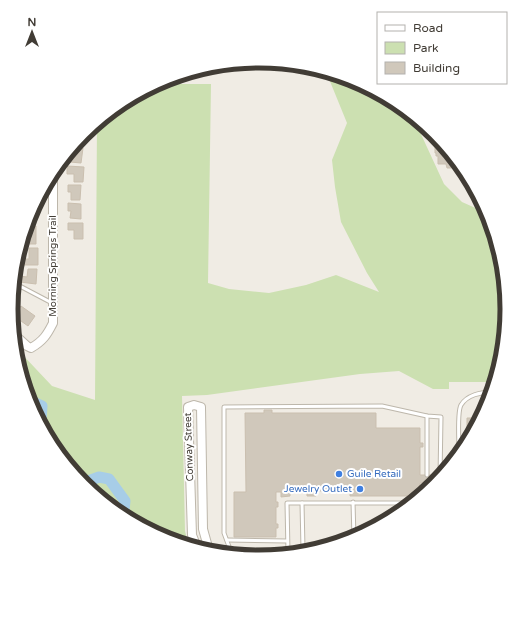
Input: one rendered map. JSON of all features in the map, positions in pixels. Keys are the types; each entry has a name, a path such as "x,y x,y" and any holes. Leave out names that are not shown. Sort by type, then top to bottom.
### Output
{"street":[{"name":"Morning Springs Trail","path":"20,340 31,348 41,342 53,323 53,184"},
{"name":"Conway Street","path":"195,541 192,535 188,407 194,405 201,407 203,529 207,545"}],"lane":[{"path":"19,286 53,304"},
{"path":"459,444 460,406 469,397 486,392"},
{"path":"230,548 224,533 224,407 382,406 427,416 441,417 440,469"},
{"path":"427,416 427,475"},
{"path":"354,502 354,531"},
{"path":"288,548 287,503 404,503"},
{"path":"302,503 303,547"},
{"path":"227,540 288,541"}],"green space":[{"path":"329,78 366,92 394,108 417,125 444,184 462,202 480,210 493,246 499,277 501,309 499,341 490,382 449,382 449,389 433,389 399,371 360,374 207,395 182,396 185,531 187,539 153,526 112,501 89,480 68,456 50,430 36,401 26,372 23,355 52,386 95,400 97,130 125,108 167,86 172,84 211,84 208,283 229,289 269,293 306,285 336,275 379,292 367,273 341,222 332,160 347,123"}],"building":[{"path":"434,142 445,154 444,157 447,157 455,168 447,168 446,164 438,164 438,156 436,156 435,153 436,145 434,145"},
{"path":"80,148 83,148 81,163 70,162 70,159"},
{"path":"67,166 84,167 83,182 74,182 74,174 67,174"},
{"path":"68,185 81,185 80,200 71,200 71,192 68,192"},
{"path":"68,203 81,204 81,219 70,218 71,211 68,211"},
{"path":"68,223 83,223 83,239 74,239 74,230 68,230"},
{"path":"33,226 36,226 36,244 27,244"},
{"path":"29,248 38,248 38,265 23,265 24,259 29,259"},
{"path":"28,269 37,269 36,284 20,282 20,276 27,277"},
{"path":"21,306 35,316 28,326 19,319 18,310"},
{"path":"264,410 272,410 272,413 376,413 376,428 420,428 420,443 423,443 423,447 420,447 420,475 431,475 431,479 427,483 420,483 420,490 413,496 350,496 350,491 316,491 316,496 307,496 307,492 290,492 290,496 281,497 281,492 276,492 276,502 278,502 278,507 276,507 276,524 278,524 278,528 276,528 276,537 234,537 234,492 246,492 245,413 264,413"},
{"path":"467,418 475,418 469,430 467,433"}],"waterway":[{"path":"37,404 42,406 42,413"},
{"path":"90,481 99,477 109,479 125,501 124,509"}],"place":[{"name":"Guile Retail","path":"339,474"},
{"name":"Jewelry Outlet","path":"360,489"}]}
